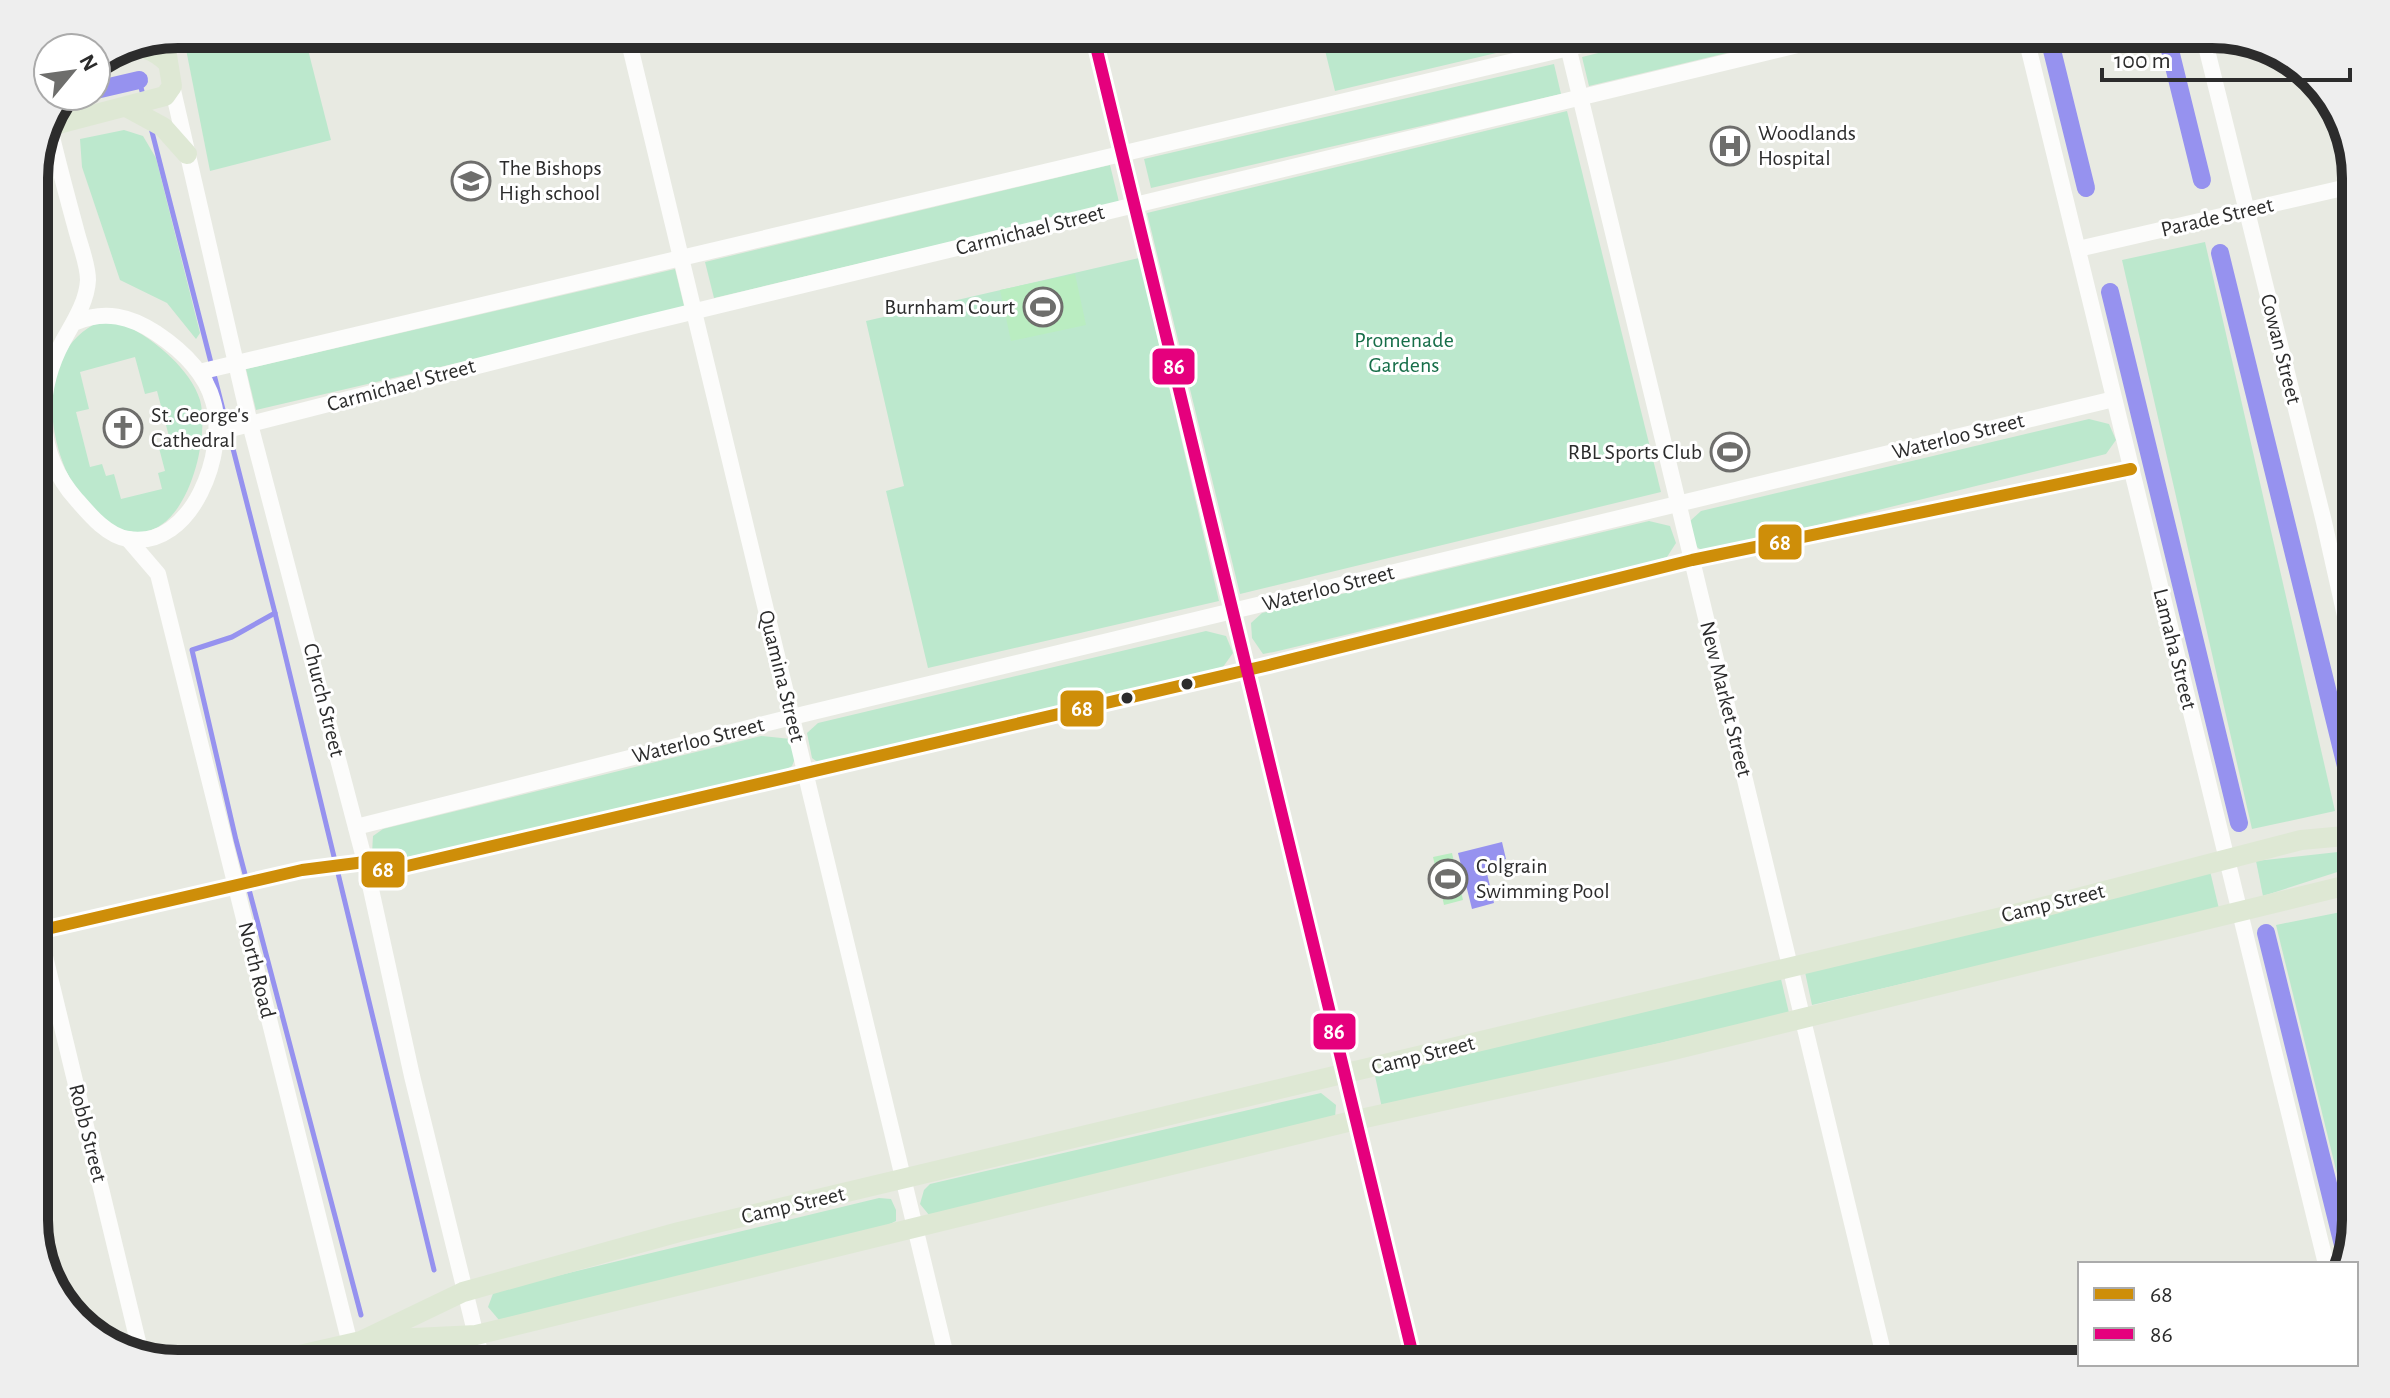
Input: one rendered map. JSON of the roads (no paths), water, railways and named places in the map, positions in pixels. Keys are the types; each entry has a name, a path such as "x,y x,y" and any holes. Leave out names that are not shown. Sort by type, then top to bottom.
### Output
{"main road":[{"name":"Church Street","path":"166,49 172,86"},
{"path":"155,51 168,63"},
{"path":"60,124 165,96 172,86"},
{"path":"128,108 163,127 187,154"},
{"name":"Camp Street","path":"355,1350 463,1292 679,1232 2039,908 2301,840 2342,836"},
{"name":"Camp Street","path":"355,1350 476,1335 1356,1120 1805,1017 2342,886"}],"street":[{"name":"Quamina Street","path":"630,48 945,1350"},
{"path":"1096,48 1412,1350"},
{"path":"208,370 1123,154 1539,48"},
{"name":"New Market Street","path":"1568,48 1805,1017 1883,1350"},
{"name":"Carmichael Street","path":"232,429 1136,204 1785,48"},
{"name":"Lamaha Street","path":"2028,48 2131,469 2240,855 2245,911 2326,1262"},
{"name":"Cowan Street","path":"2206,48 2342,602"},
{"name":"Church Street","path":"172,86 238,364 232,429 356,827 463,1292 480,1350"},
{"path":"48,377 51,365 76,322 87,287 87,273 54,143"},
{"name":"Parade Street","path":"2078,249 2342,188"},
{"path":"48,458 66,488 100,524 128,539 149,539 164,534 184,520 232,429 213,399 208,370 172,345 138,322 99,314 76,322"},
{"name":"Waterloo Street","path":"356,827 792,717 2114,399"},
{"path":"48,929 235,883 365,862 379,869 390,870 1248,670 1692,560 2131,469"},
{"name":"North Road","path":"128,539 158,574 355,1350"},
{"name":"Robb Street","path":"48,977 138,1344"}],"waterway":[{"path":"2051,48 2086,188"},
{"path":"2169,48 2202,180"},
{"path":"139,80 143,95"},
{"path":"112,86 139,80"},
{"path":"151,128 275,613 434,1270"},
{"path":"2220,253 2342,750"},
{"path":"2110,292 2239,823"},
{"path":"275,613 232,637 192,650 236,840 361,1315"},
{"path":"2266,933 2341,1237"}],"place":[{"name":"Woodlands Hospital","path":"1730,146"},
{"name":"The Bishops High school","path":"471,181"},
{"name":"Burnham Court","path":"1043,307"},
{"name":"St. George's Cathedral","path":"123,428"},
{"name":"RBL Sports Club","path":"1730,452"},
{"name":"Colgrain Swimming Pool","path":"1448,879"}],"park label":[{"name":"Promenade Gardens","path":"1404,352"}]}
